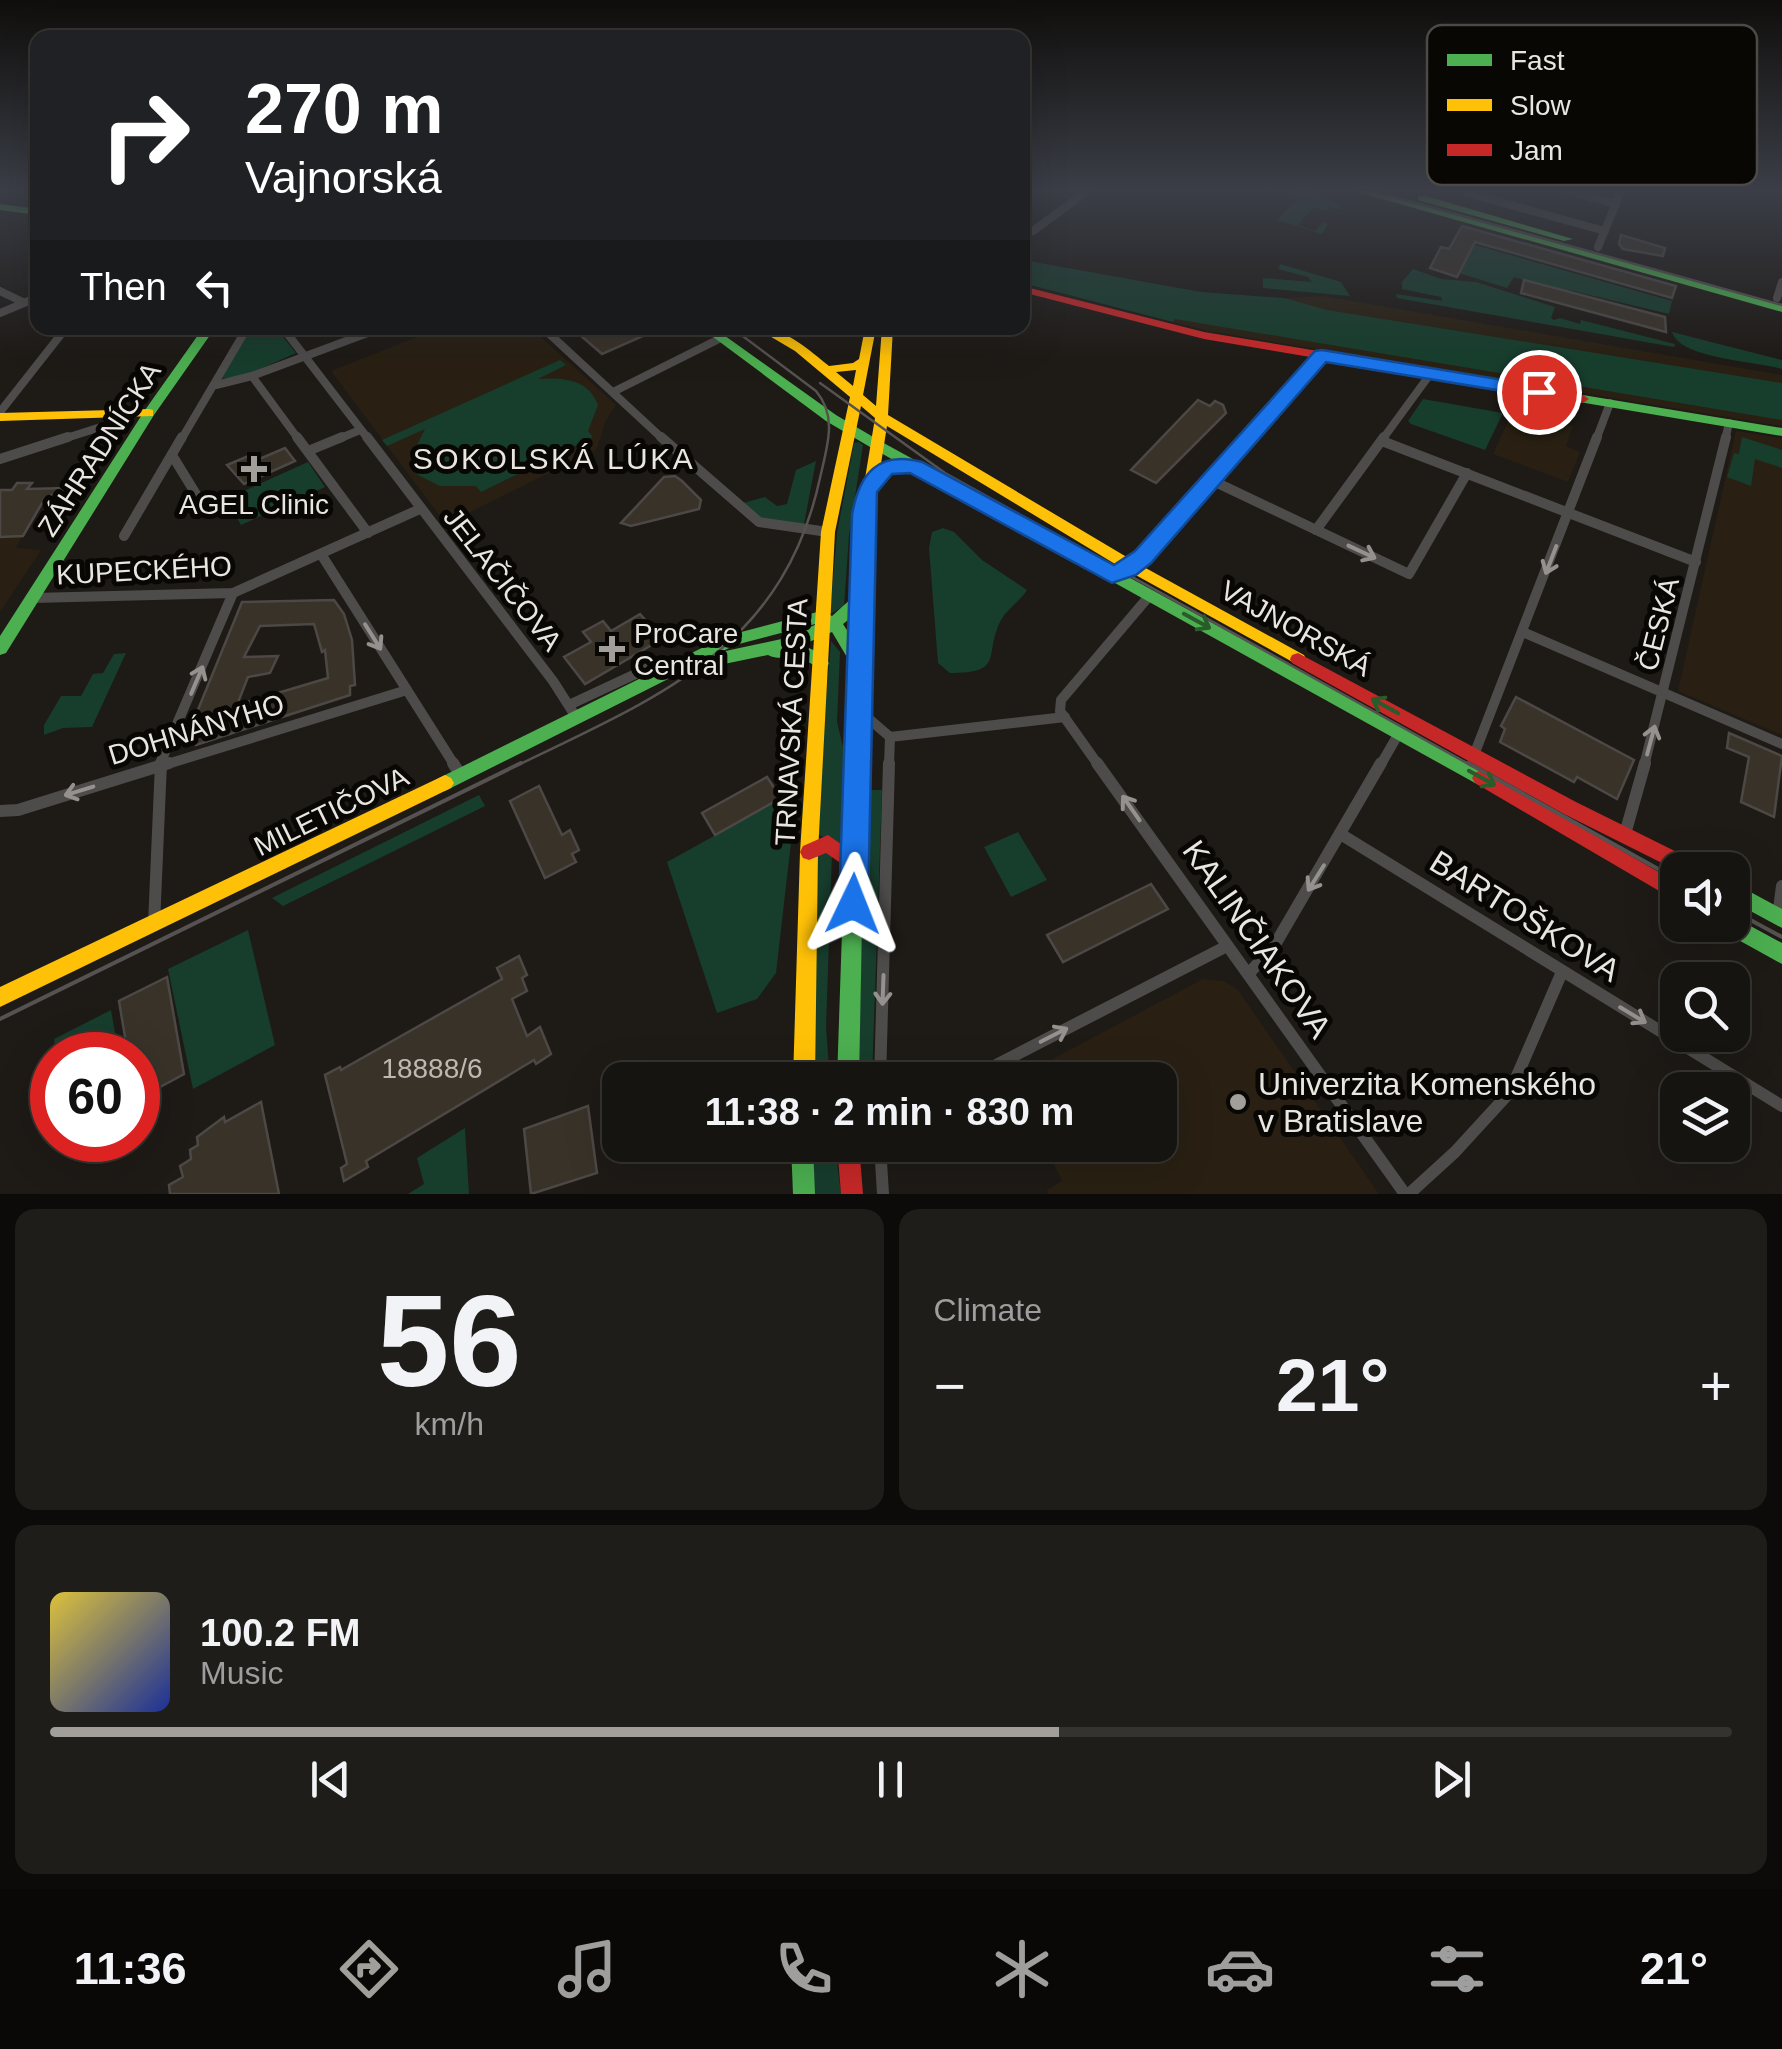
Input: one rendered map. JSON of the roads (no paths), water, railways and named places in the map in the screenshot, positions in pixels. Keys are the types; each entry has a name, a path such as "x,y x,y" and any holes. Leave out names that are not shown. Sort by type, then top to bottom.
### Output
{"main road":[{"path":"1581,247 1781,297"},
{"path":"1593,247 1781,297"},
{"path":"1030,290 1201,335 1782,432"},
{"name":"ZÁHRADNÍCKA","path":"0,649 138,430 204,335"},
{"name":"VAJNORSKÁ","path":"716,335 874,444 1399,733 1660,884"},
{"name":"VAJNORSKÁ","path":"779,335 830,369 882,417 962,468 1247,631 1660,852"},
{"name":"TRNAVSKÁ CESTA","path":"804,1062 809,852 828,532 870,335"},
{"path":"849,1062 861,667 858,601 866,490 882,417 888,335"},
{"path":"1112,574 1135,564 1322,355"},
{"path":"830,369 856,366 866,359"},
{"path":"0,414 108,420 149,414"},
{"path":"108,420 138,430"},
{"path":"866,490 888,467 915,466"},
{"path":"837,627 858,601"},
{"path":"821,617 837,627 861,667"},
{"name":"MILETIČOVA","path":"0,997 460,776 572,711 681,666 732,640 821,617"},
{"name":"MILETIČOVA","path":"681,666 837,627"},
{"path":"741,653 803,652 821,664"},
{"path":"809,852 828,843 855,864"},
{"path":"1750,902 1780,918"},
{"path":"1750,936 1782,954"},
{"path":"803,1162 804,1194"},
{"path":"849,1162 852,1194"}],"street":[{"path":"0,290 24,302"},
{"path":"0,300 10,296"},
{"path":"0,313 30,299"},
{"path":"0,414 61,335"},
{"path":"124,536 242,335"},
{"name":"JELAČIČOVA","path":"289,335 572,711"},
{"path":"216,385 252,376 362,335"},
{"path":"551,335 728,500 759,522 828,532"},
{"path":"613,392 721,338"},
{"path":"1316,530 1431,374"},
{"path":"252,376 368,533"},
{"path":"1474,755 1610,404"},
{"path":"0,459 108,420"},
{"name":"ČESKÁ","path":"1625,834 1664,693 1728,423"},
{"path":"308,451 360,430"},
{"path":"1382,441 1696,562"},
{"path":"172,455 202,504 222,498 226,504"},
{"path":"1211,480 1409,574 1467,473"},
{"name":"KUPECKÉHO","path":"32,598 234,593 420,509"},
{"path":"322,554 460,776"},
{"path":"154,925 159,767 234,593"},
{"path":"859,711 890,737 1065,717 1061,700 1150,595"},
{"path":"1523,632 1782,744"},
{"name":"DOHNÁNYHO","path":"0,810 18,810 406,690"},
{"name":"KALINČIAKOVA","path":"1065,717 1407,1194"},
{"path":"1250,972 1273,948 1399,733"},
{"path":"881,1062 890,737"},
{"name":"BARTOŠKOVA","path":"1342,835 1782,1106"},
{"path":"1780,918 1782,886"},
{"path":"1003,1062 1227,946"},
{"path":"1407,1194 1454,1152 1510,1092 1562,972"},
{"path":"881,1162 883,1194"}],"tram line":[{"path":"1573,247 1782,305"},
{"path":"516,766 665,690 745,626 777,585 802,537 820,478 829,422 816,391 741,335"},
{"path":"820,383 945,473 1472,766"},
{"path":"0,1019 521,763"},
{"path":"1468,763 1660,870"},
{"path":"1750,920 1782,937"}],"place":[{"name":"AGEL Clinic","path":"254,469"},
{"name":"ProCare Central","path":"612,649"},
{"name":"Univerzita Komenského v Bratislave","path":"1238,1102"}],"district":[{"name":"SOKOLSKÁ LÚKA","path":"554,459"}]}
